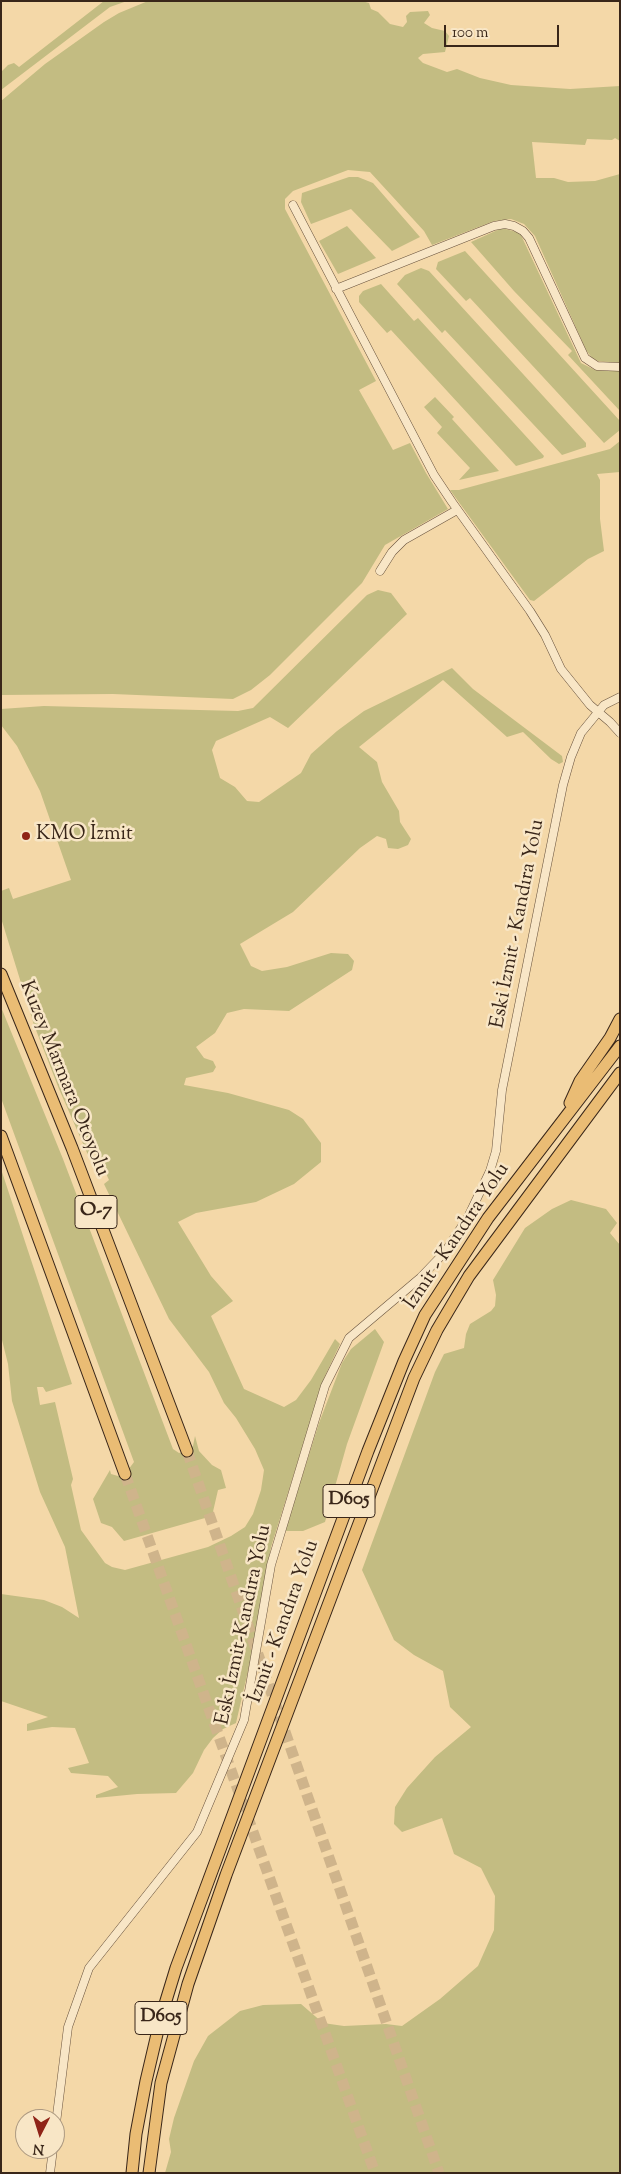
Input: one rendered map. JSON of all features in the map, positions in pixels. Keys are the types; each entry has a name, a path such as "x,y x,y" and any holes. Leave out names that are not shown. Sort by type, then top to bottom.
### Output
{"highway":[{"name":"Kuzey Marmara Otoyolu","path":"1,974 72,1148 186,1451"},
{"path":"560,1123 580,1081 610,1038 620,1019"},
{"path":"560,1123 620,1046"},
{"path":"149,2173 161,2083 188,1984 226,1874 414,1378 437,1330 469,1276 610,1084 620,1074"},
{"name":"İzmit - Kandıra Yolu","path":"132,2173 136,2134 146,2081 161,2017 176,1968 368,1451 400,1370 425,1315 450,1273 488,1218 560,1123"},
{"path":"1,1136 125,1474"}],"street":[{"path":"293,205 434,475 530,612 545,635 561,669 590,705 620,733"},
{"path":"336,289 494,226 505,224 514,226 523,231 529,238 585,358 597,366 620,368"},
{"path":"380,571 392,552 404,540 457,510"},
{"name":"Eski İzmit - Kandıra Yolu","path":"380,1313 420,1278 445,1252 468,1217 490,1171 496,1151 502,1090 563,785 571,757 581,733 604,705 620,696"},
{"path":"610,722 620,722"},
{"name":"Eskı İzmit-Kandıra Yolu","path":"58,2109 68,2027 89,1968 197,1832 244,1720 271,1565 325,1386 349,1338 380,1313"},
{"path":"50,2173 52,2159"}],"shaded area":[{"path":"104,1 127,1 110,7 1,90 1,72 8,65 14,63 19,67"},
{"path":"148,1 362,1 369,3 371,9 378,12 390,24 403,27 407,22 406,16 410,12 428,11 430,15 424,23 432,28 445,31 449,36 445,52 423,54 418,58 423,63 447,72 457,69 480,78 511,85 570,89 620,86 620,141 615,138 612,140 587,139 585,145 532,142 536,178 554,178 568,182 595,181 620,174 620,363 598,361 592,358 586,350 535,236 524,224 511,219 494,221 432,245 424,231 370,172 348,170 293,191 285,199 285,209 376,381 359,390 393,450 410,443 448,509 385,545 362,583 270,675 251,690 233,699 113,694 1,695 1,101 45,64 104,22 119,13"},
{"path":"349,177 358,177 373,183 420,237 392,251 351,209 311,224 301,202 302,193"},
{"path":"347,226 376,258 338,274 319,241"},
{"path":"502,228 520,233 581,363 595,370 620,371 620,411 568,355 572,351 514,291 471,242"},
{"path":"465,251 620,421 620,430 604,443 470,298 466,301 436,269 438,262"},
{"path":"421,268 429,271 586,443 586,447 562,455 445,330 442,333 397,284 405,275"},
{"path":"381,284 414,321 418,318 544,456 543,458 516,466 391,330 387,333 359,302 359,296 363,291"},
{"path":"435,397 454,417 452,419 499,471 459,480 470,468 437,433 442,427 424,407"},
{"path":"620,441 620,472 597,474 600,480 600,519 604,551 588,559 534,601 530,600 450,490 459,490 610,449"},
{"path":"378,590 391,593 407,614 288,728 270,717 216,741 212,750 220,778 235,787 247,801 259,802 301,773 311,754 364,711 452,668 473,689 562,756 563,762 559,764 551,759 523,732 507,737 443,680 359,747 377,762 382,782 399,811 400,822 411,839 408,845 398,849 388,848 386,839 377,836 360,848 293,912 240,944 251,966 262,971 287,967 331,953 348,954 354,961 352,970 289,1011 244,1009 227,1013 215,1033 196,1047 204,1058 213,1061 216,1067 213,1072 186,1078 184,1085 228,1093 289,1110 303,1119 321,1143 321,1162 294,1184 256,1202 196,1213 178,1222 211,1276 233,1301 211,1316 244,1389 284,1407 296,1400 311,1380 335,1339 340,1344 324,1378 271,1547 251,1658 236,1723 223,1729 213,1738 204,1750 193,1773 176,1793 96,1798 96,1795 118,1787 108,1776 71,1773 68,1768 89,1763 75,1728 52,1727 27,1731 27,1724 48,1717 1,1701 1,1594 44,1600 62,1607 79,1618 65,1547 40,1492 12,1401 8,1364 1,1336 1,1169 72,1384 46,1392 43,1387 37,1387 40,1405 55,1402 73,1479 71,1485 81,1530 105,1563 125,1570 208,1547 231,1536 245,1527 253,1514 261,1490 264,1470 255,1449 236,1418 224,1403 209,1372 169,1319 104,1184 109,1180 97,1154 88,1155 34,1025 1,918 1,891 9,888 13,899 71,880 40,791 17,746 1,725 1,709 44,706 238,711 253,708 367,595"},
{"path":"1,1007 63,1159 173,1449 179,1453 187,1451 193,1446 195,1436 199,1451 212,1465 221,1470 226,1488 218,1490 212,1516 124,1541 112,1527 101,1523 93,1499 110,1470 111,1474 118,1476 125,1474 134,1462 1,1098"},
{"path":"571,1200 606,1209 617,1223 610,1233 620,1245 620,2173 165,2173 171,2152 169,2139 174,2118 194,2061 208,2036 240,2011 263,2005 301,2004 323,2023 344,2026 386,2024 402,2026 440,1999 478,1966 494,1930 495,1896 481,1868 454,1854 442,1818 402,1832 394,1824 395,1807 407,1788 435,1757 471,1727 450,1707 443,1671 414,1655 394,1640 362,1570 435,1372 444,1354 464,1348 470,1324 491,1311 495,1306 496,1295 493,1280 525,1228 552,1209"},
{"path":"375,1329 384,1342 347,1444 325,1522 303,1531 285,1531 319,1423 342,1363 351,1349"}],"tunnel":[{"path":"187,1451 439,2173"},
{"path":"125,1474 375,2173"}],"place":[{"name":"KMO İzmit","path":"26,836"}]}
